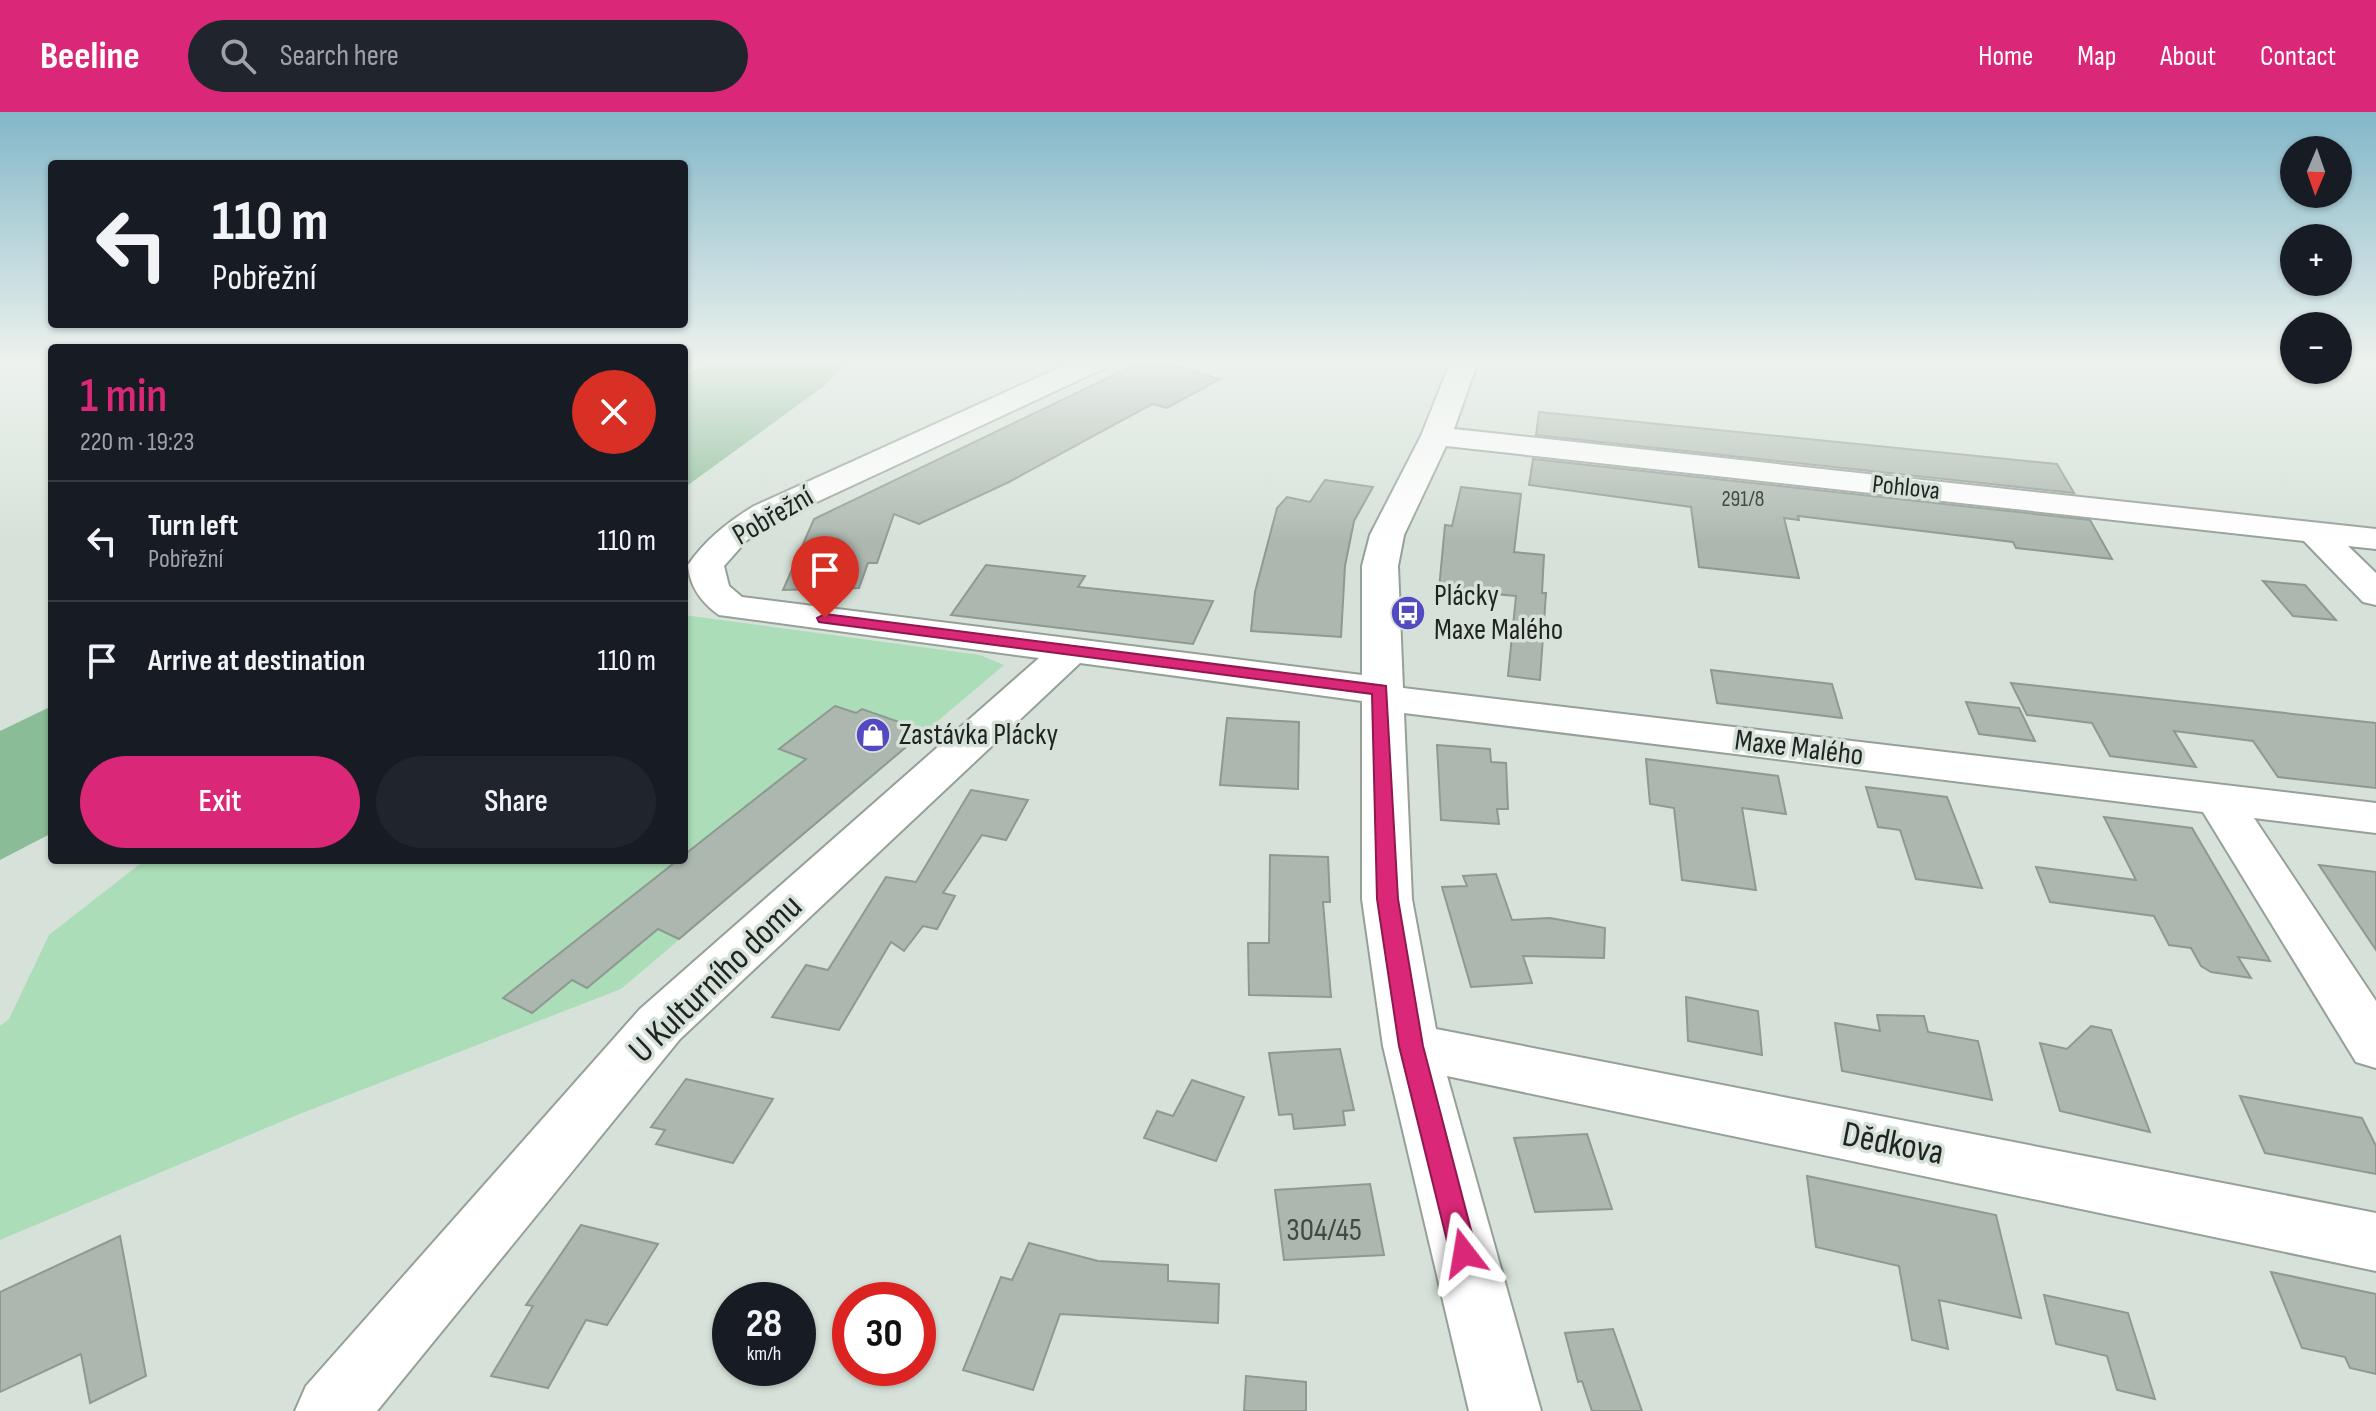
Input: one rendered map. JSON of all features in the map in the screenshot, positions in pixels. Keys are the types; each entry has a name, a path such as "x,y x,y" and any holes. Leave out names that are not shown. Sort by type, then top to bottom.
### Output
{"street":[{"name":"Pobřežní","path":"965,422 766,513 735,533 715,551 706,565 707,580 714,594 732,607 1071,650 1380,694"},
{"path":"1442,422 1387,535 1380,566 1380,694 1387,899 1411,1046 1505,1411"},
{"name":"Pohlova","path":"1436,436 2376,539"},
{"path":"2314,532 2376,594"},
{"name":"U Kulturního domu","path":"331,1411 660,1024 1071,650"},
{"name":"Maxe Malého","path":"1380,694 2376,818"},
{"path":"2218,799 2376,1046"},
{"name":"Dědkova","path":"1411,1046 2376,1242"}],"shaded area":[{"path":"688,422 775,422 688,485"},
{"path":"688,616 980,655 1004,665 621,989 297,1115 0,1240 0,1026 9,1019 49,935 140,864 688,864"},
{"path":"48,708 48,835 0,860 0,731"}],"building":[{"path":"1017,422 1120,422 1009,482 919,524 894,514 877,563 868,563 859,588 783,590 814,519"},
{"path":"1538,422 1635,422 2057,464 2074,493 1536,435"},
{"path":"1533,459 2090,520 2112,559 2016,548 2013,542 1798,516 1799,520 1784,518 1799,578 1699,567 1691,507 1529,485"},
{"path":"1325,480 1373,487 1354,521 1345,566 1341,637 1251,631 1255,592 1277,508 1287,497 1310,502"},
{"path":"1461,487 1521,494 1514,552 1544,555 1542,593 1546,593 1540,680 1508,676 1516,596 1439,589 1445,525 1452,526"},
{"path":"986,565 1085,576 1078,587 1213,601 1193,644 951,615"},
{"path":"2263,581 2305,585 2336,620 2293,616"},
{"path":"1711,670 1832,684 1842,718 1717,703"},
{"path":"2011,683 2376,723 2376,788 2278,777 2253,741 2174,731 2196,767 2110,756 2092,723 2027,715"},
{"path":"1966,702 2019,708 2035,741 1979,734"},
{"path":"835,706 856,713 862,709 925,731 679,939 658,929 587,988 572,980 532,1013 503,998 673,864 688,864 688,852 806,759 779,749"},
{"path":"1227,718 1299,722 1298,789 1220,785"},
{"path":"1437,745 1490,749 1491,762 1506,763 1508,809 1497,809 1499,824 1441,820"},
{"path":"1646,759 1778,776 1786,814 1742,808 1756,890 1682,880 1674,808 1650,804"},
{"path":"1866,787 1947,797 1982,888 1916,879 1900,830 1878,827"},
{"path":"971,790 1028,800 1006,840 982,835 943,893 955,896 937,929 923,926 904,951 891,942 839,1030 772,1017 806,965 828,970 886,877 916,882"},
{"path":"2104,817 2192,828 2270,961 2238,957 2251,978 2211,972 2201,966 2191,948 2169,945 2154,916 2050,902 2036,867 2136,880"},
{"path":"1270,855 1328,857 1330,902 1323,902 1331,997 1249,995 1248,943 1269,943"},
{"path":"2319,865 2376,872 2376,950 2349,910"},
{"path":"1496,874 1512,920 1550,918 1605,928 1604,958 1523,956 1532,983 1471,987 1442,887 1467,886 1463,876"},
{"path":"1686,997 1758,1011 1762,1055 1688,1041"},
{"path":"1877,1015 1924,1016 1928,1032 1978,1041 1992,1100 1842,1071 1835,1023 1880,1031"},
{"path":"2091,1026 2111,1030 2150,1132 2060,1111 2040,1043 2067,1049"},
{"path":"1340,1049 1354,1110 1343,1111 1345,1125 1294,1129 1292,1114 1279,1115 1269,1053"},
{"path":"686,1079 773,1099 733,1163 656,1144 665,1130 651,1127"},
{"path":"1192,1080 1244,1097 1216,1161 1144,1138 1157,1111 1173,1116"},
{"path":"2240,1096 2362,1118 2376,1146 2376,1174 2265,1153"},
{"path":"1587,1134 1612,1209 1535,1212 1514,1138"},
{"path":"1807,1176 1996,1215 2021,1318 1939,1300 1948,1349 1912,1340 1899,1266 1816,1247"},
{"path":"1370,1184 1384,1255 1284,1260 1275,1190"},
{"path":"581,1225 658,1244 607,1325 586,1320 548,1388 491,1376 533,1306 526,1305"},
{"path":"120,1236 146,1376 90,1403 81,1354 0,1392 0,1292"},
{"path":"1029,1243 1098,1261 1168,1265 1168,1281 1219,1284 1218,1323 1060,1314 1033,1390 963,1370 1001,1277 1012,1280"},
{"path":"2271,1272 2376,1294 2376,1374 2350,1368 2345,1357 2302,1348"},
{"path":"2044,1295 2128,1313 2155,1399 2117,1390 2107,1356 2056,1344"},
{"path":"1613,1329 1642,1411 1592,1411 1582,1381 1578,1382 1565,1333"},
{"path":"1246,1376 1306,1382 1306,1411 1244,1411"}],"place":[{"name":"Plácky Maxe Malého","path":"1408,613"},
{"name":"Zastávka Plácky","path":"873,735"}],"route":[{"path":"825,618 1380,690 1387,899 1411,1046 1464,1253"}]}
